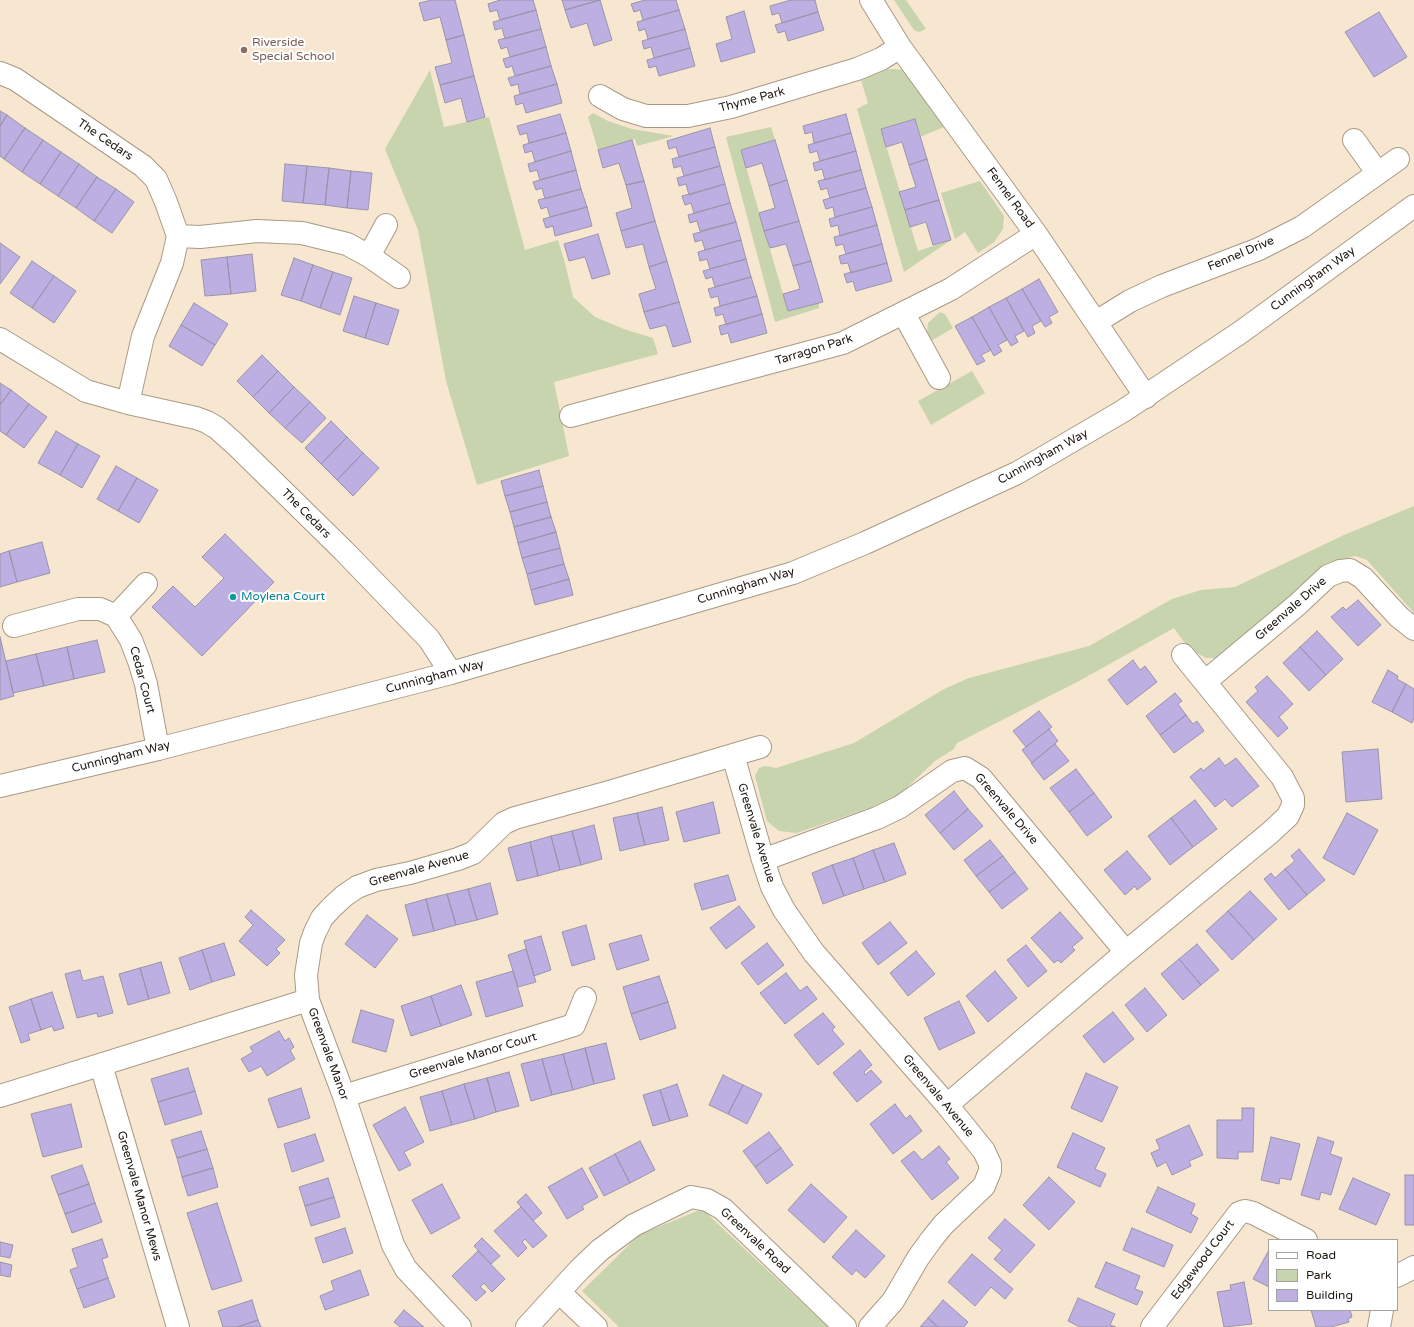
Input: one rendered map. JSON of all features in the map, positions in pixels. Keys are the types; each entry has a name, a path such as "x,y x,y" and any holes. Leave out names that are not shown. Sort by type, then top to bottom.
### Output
{"street":[{"name":"Fennel Road","path":"871,0 900,46 1036,234 1146,397"},
{"name":"Thyme Park","path":"600,96 623,109 646,116 688,116 731,107 857,69 880,59 900,46"},
{"name":"The Cedars","path":"0,73 15,79 152,174 164,196 178,236"},
{"path":"1354,140 1377,172"},
{"name":"Fennel Drive","path":"1096,322 1130,301 1162,286 1259,248 1302,227 1377,172 1398,159"},
{"name":"Cunningham Way","path":"0,786 158,749 451,673 793,573 872,540 1017,473 1146,397 1241,332 1414,206"},
{"path":"368,256 386,225"},
{"path":"128,403 142,336 172,263 178,236 200,237 257,231 302,233 347,244 399,277"},
{"name":"Tarragon Park","path":"571,416 843,343 904,314 951,289 1036,234"},
{"path":"904,314 939,378"},
{"name":"The Cedars","path":"0,339 86,391 128,403 196,418 207,422 226,436 365,572 429,639 451,673"},
{"name":"Greenvale Drive","path":"1206,681 1297,605 1328,576 1340,570 1350,570 1363,578 1399,616 1414,629"},
{"path":"14,626 78,609 100,609 116,616 146,584"},
{"name":"Cedar Court","path":"116,616 131,640 139,661 146,684 158,749"},
{"path":"947,1105 1126,952 1284,821 1291,811 1293,798 1282,777 1206,681 1183,655"},
{"path":"733,755 760,747"},
{"name":"Greenvale Avenue","path":"308,1000 306,975 311,943 315,932 322,918 331,908 344,896 357,888 376,880 410,873 473,853 504,822 733,755 763,860 772,887 784,910 814,953 947,1105 988,1158 990,1171 988,1178 979,1193 943,1225 918,1258 893,1301 870,1327"},
{"name":"Greenvale Drive","path":"763,860 877,818 900,807 952,771 965,768 982,778 1126,952"},
{"name":"Greenvale Manor Court","path":"344,1096 574,1025 585,998"},
{"name":"Greenvale Manor","path":"0,1096 308,1000 344,1096 393,1245 406,1269 460,1327"},
{"name":"Greenvale Manor Mews","path":"101,1065 178,1327"},
{"name":"Greenvale Road","path":"527,1327 600,1250 634,1225 680,1201 691,1197 699,1197 723,1209 845,1327"},
{"name":"Edgewood Court","path":"1152,1327 1239,1213 1253,1213 1304,1239"},
{"path":"1398,1275 1414,1267"},
{"path":"559,1292 596,1327"},
{"path":"1379,1327 1382,1311"}],"green space":[{"path":"894,0 906,0 926,29 919,32 914,30"},
{"path":"430,70 444,127 489,117 525,250 558,240 573,297 595,317 624,329 653,338 658,354 554,382 569,456 477,485 446,381 418,230 385,149"},
{"path":"882,70 902,70 908,75 944,127 920,137 915,119 881,129 918,251 951,240 904,272 857,109 868,103 860,77"},
{"path":"593,113 608,121 632,129 674,136 637,146 635,139 598,150 588,117"},
{"path":"771,127 775,140 741,150 788,311 819,302 819,308 775,322 726,137"},
{"path":"980,181 1004,216 1003,229 994,242 978,253 965,232 955,239 941,193"},
{"path":"940,312 945,314 953,328 931,341 927,332 928,323"},
{"path":"972,371 985,393 931,425 918,401"},
{"path":"1414,506 1414,613 1367,560 1355,556 1325,564 1300,589 1265,616 1235,647 1216,658 1206,658 1197,653 1184,642 1174,628 1079,681 957,743 954,749 935,761 898,796 869,808 797,833 779,831 767,821 755,776 759,768 765,766 776,768 854,743 944,689 969,678 1089,646 1172,599 1201,590 1235,587 1344,535"},
{"path":"702,1209 828,1327 619,1327 582,1291 639,1235"}],"building":[{"path":"432,0 455,0 464,35 446,40 440,17 424,21 419,3"},
{"path":"500,0 533,0 536,10 500,20 497,10 490,12 488,4"},
{"path":"562,0 600,0 565,10"},
{"path":"600,0 612,40 594,46 587,23 571,28 565,10"},
{"path":"645,0 676,0 679,10 643,20 640,10 634,12 631,4"},
{"path":"791,0 815,0 818,12 782,23 779,13 772,15 770,6"},
{"path":"536,10 541,29 505,39 502,28 495,30 493,22"},
{"path":"679,10 685,29 648,39 645,29 639,31 637,22"},
{"path":"744,11 755,52 721,62 716,44 732,39 726,17"},
{"path":"818,12 824,30 788,41 785,31 778,33 775,25"},
{"path":"1379,12 1407,57 1374,77 1345,32"},
{"path":"541,29 546,47 510,57 507,47 501,49 498,40"},
{"path":"685,29 690,48 654,58 651,47 644,49 642,41"},
{"path":"464,35 474,76 440,85 435,67 452,63 446,40"},
{"path":"546,47 551,66 515,76 512,66 506,68 503,59"},
{"path":"690,48 695,66 659,76 656,66 649,68 647,60"},
{"path":"551,66 557,84 520,94 518,84 511,86 508,78"},
{"path":"474,76 485,117 467,122 461,98 445,103 440,85"},
{"path":"557,84 562,103 526,113 523,103 516,105 514,96"},
{"path":"0,111 7,115 0,126"},
{"path":"560,114 566,133 529,143 527,133 520,135 517,126"},
{"path":"846,114 851,133 814,143 812,132 805,134 803,126"},
{"path":"7,115 25,128 4,159 0,156 0,126"},
{"path":"915,119 927,159 909,165 902,142 886,147 881,129"},
{"path":"25,128 43,140 22,172 4,159"},
{"path":"710,128 715,147 679,157 676,147 669,149 667,141"},
{"path":"566,133 571,151 535,162 532,151 525,153 523,145"},
{"path":"851,133 856,151 820,161 817,151 810,153 808,145"},
{"path":"43,140 61,152 40,184 22,172"},
{"path":"632,140 644,181 626,185 619,163 603,168 598,150"},
{"path":"775,140 787,180 769,186 762,163 746,168 741,150"},
{"path":"715,147 720,166 684,176 681,166 674,168 672,159"},
{"path":"571,151 576,170 540,180 537,170 530,172 528,164"},
{"path":"856,151 861,170 825,180 822,169 815,171 813,163"},
{"path":"61,152 79,164 58,196 40,184"},
{"path":"927,159 939,200 905,210 899,192 916,187 909,165"},
{"path":"79,164 97,177 76,208 58,196"},
{"path":"285,164 307,166 303,203 282,201"},
{"path":"307,166 329,168 325,205 303,203"},
{"path":"720,166 725,184 689,195 686,184 679,186 677,178"},
{"path":"329,168 351,171 347,208 325,205"},
{"path":"576,170 581,189 545,199 542,188 536,190 533,182"},
{"path":"861,170 866,188 830,198 827,188 821,190 818,181"},
{"path":"351,171 372,173 368,210 347,208"},
{"path":"97,177 116,189 94,221 76,208"},
{"path":"787,180 799,221 764,231 759,213 775,208 769,186"},
{"path":"644,181 655,221 621,231 616,213 632,208 626,185"},
{"path":"725,184 730,203 694,213 691,203 685,205 682,196"},
{"path":"866,188 872,207 835,217 833,207 826,209 823,200"},
{"path":"116,189 134,202 112,233 94,221"},
{"path":"581,189 587,207 550,217 547,207 541,209 538,200"},
{"path":"939,200 951,240 933,245 926,222 910,227 905,210"},
{"path":"730,203 736,222 700,231 697,221 690,223 688,215"},
{"path":"587,207 592,226 555,236 553,226 546,228 543,219"},
{"path":"872,207 877,225 840,236 838,225 831,227 829,219"},
{"path":"655,221 667,261 649,267 643,244 626,248 621,231"},
{"path":"799,221 811,261 793,266 786,244 770,248 764,231"},
{"path":"736,222 741,240 705,250 702,240 695,242 693,234"},
{"path":"877,225 882,244 846,254 843,244 836,246 834,237"},
{"path":"598,234 610,274 592,279 585,257 569,261 564,244"},
{"path":"741,240 746,259 710,269 707,259 700,261 698,252"},
{"path":"0,243 20,257 0,284"},
{"path":"882,244 887,263 851,273 848,263 841,264 839,256"},
{"path":"252,254 256,291 231,294 227,257"},
{"path":"227,257 231,294 205,296 201,260"},
{"path":"294,258 313,265 301,301 281,295"},
{"path":"746,259 751,277 715,287 712,277 706,279 703,271"},
{"path":"32,261 54,276 32,308 10,293"},
{"path":"667,261 679,302 644,312 639,294 656,289 649,267"},
{"path":"811,261 823,302 788,311 783,294 800,289 793,266"},
{"path":"887,263 892,281 856,291 853,281 847,283 844,274"},
{"path":"313,265 333,272 320,308 301,301"},
{"path":"333,272 352,278 340,315 320,308"},
{"path":"54,276 76,291 54,323 32,308"},
{"path":"751,277 757,296 720,306 718,296 711,298 708,289"},
{"path":"1039,279 1058,312 1049,317 1052,323 1045,327 1022,289"},
{"path":"1022,289 1041,321 1032,326 1035,333 1028,337 1006,298"},
{"path":"354,296 376,303 365,338 343,331"},
{"path":"757,296 762,314 726,325 723,314 716,316 714,308"},
{"path":"1006,298 1024,331 1015,336 1018,342 1011,346 989,307"},
{"path":"679,302 691,342 673,347 666,325 650,329 644,312"},
{"path":"194,303 228,324 215,345 181,325"},
{"path":"376,303 399,310 388,345 365,338"},
{"path":"989,307 1007,340 998,345 1002,351 994,356 972,317"},
{"path":"762,314 767,333 731,343 728,333 721,335 719,326"},
{"path":"972,317 991,350 981,355 985,361 977,365 955,326"},
{"path":"181,325 215,345 202,366 169,346"},
{"path":"262,355 278,371 253,397 237,381"},
{"path":"278,371 294,387 269,413 253,397"},
{"path":"0,383 11,390 0,405"},
{"path":"294,387 310,402 285,428 269,413"},
{"path":"11,390 29,404 6,435 0,431 0,405"},
{"path":"310,402 326,418 302,443 285,428"},
{"path":"29,404 47,417 24,448 6,435"},
{"path":"331,421 347,437 321,464 305,448"},
{"path":"56,431 78,444 60,475 38,463"},
{"path":"347,437 363,453 337,480 321,464"},
{"path":"78,444 100,456 82,488 60,475"},
{"path":"363,453 379,468 353,496 337,480"},
{"path":"116,466 137,478 118,511 97,499"},
{"path":"539,470 543,486 505,496 501,481"},
{"path":"137,478 158,490 139,523 118,511"},
{"path":"543,486 547,502 510,512 505,496"},
{"path":"547,502 551,517 514,527 510,512"},
{"path":"551,517 556,532 518,543 514,527"},
{"path":"556,532 560,548 522,558 518,543"},
{"name":"Moylena Court","path":"225,534 274,582 202,656 152,607 173,586 195,607 224,578 202,557"},
{"path":"42,542 50,573 17,582 9,551"},
{"path":"560,548 564,564 527,574 522,558"},
{"path":"9,551 17,582 0,587 0,554"},
{"path":"564,564 569,579 531,590 527,574"},
{"path":"569,579 573,595 535,605 531,590"},
{"path":"1358,600 1381,625 1358,646 1331,617 1343,607 1346,610"},
{"path":"1317,631 1343,659 1326,675 1300,647"},
{"path":"0,637 14,696 0,700"},
{"path":"97,640 105,672 74,679 67,647"},
{"path":"67,647 74,679 44,686 36,654"},
{"path":"1300,647 1326,675 1309,691 1283,663"},
{"path":"36,654 44,686 13,693 6,661"},
{"path":"1133,660 1140,670 1145,666 1157,682 1127,705 1108,680"},
{"path":"1388,670 1398,676 1397,679 1406,684 1392,712 1372,702"},
{"path":"1267,676 1293,704 1279,717 1288,728 1278,737 1246,702 1258,691 1255,687"},
{"path":"1406,684 1414,689 1414,718 1412,723 1392,712"},
{"path":"1175,693 1182,701 1178,704 1186,715 1160,735 1146,716"},
{"path":"1039,711 1052,727 1026,747 1013,731"},
{"path":"1186,715 1193,724 1197,721 1204,731 1174,753 1160,735"},
{"path":"1049,729 1058,741 1032,763 1022,750"},
{"path":"1055,744 1069,761 1044,780 1031,763"},
{"path":"1378,749 1382,799 1346,802 1342,752"},
{"path":"1219,758 1225,766 1236,758 1259,786 1232,807 1225,799 1215,807 1190,777 1201,768 1203,771"},
{"path":"1076,769 1094,793 1069,812 1050,788"},
{"path":"954,791 968,809 940,833 925,815"},
{"path":"1094,793 1112,817 1087,836 1069,812"},
{"path":"1195,800 1217,829 1193,847 1171,818"},
{"path":"713,802 720,833 684,842 676,812"},
{"path":"662,807 669,840 645,845 637,813"},
{"path":"968,809 983,826 954,850 940,833"},
{"path":"637,813 645,845 620,851 613,818"},
{"path":"1347,813 1378,830 1354,875 1323,858"},
{"path":"1171,818 1193,847 1170,865 1148,836"},
{"path":"594,825 602,859 581,865 572,831"},
{"path":"572,831 581,865 560,870 551,836"},
{"path":"551,836 560,870 538,876 530,842"},
{"path":"990,840 1003,856 976,876 964,860"},
{"path":"530,842 538,876 517,881 508,848"},
{"path":"894,843 906,874 885,882 873,850"},
{"path":"1299,849 1325,880 1307,895 1285,869 1295,861 1291,856"},
{"path":"873,850 885,882 864,889 853,858"},
{"path":"1127,851 1151,879 1137,890 1135,886 1125,895 1104,870"},
{"path":"1003,856 1015,872 989,892 976,876"},
{"path":"853,858 864,889 844,896 832,865"},
{"path":"832,865 844,896 823,904 812,873"},
{"path":"1285,869 1307,895 1289,910 1264,879 1271,873 1275,878"},
{"path":"1015,872 1028,889 1002,909 989,892"},
{"path":"728,875 736,900 702,910 694,884"},
{"path":"490,883 498,914 477,920 468,889"},
{"path":"468,889 477,920 456,925 447,894"},
{"path":"1250,891 1277,919 1254,940 1228,911"},
{"path":"447,894 456,925 434,931 426,899"},
{"path":"426,899 434,931 413,936 405,905"},
{"path":"739,906 755,927 726,949 710,928"},
{"path":"251,910 285,940 276,949 280,953 267,966 239,941 253,925 245,917"},
{"path":"1228,911 1254,940 1232,960 1206,931"},
{"path":"1060,912 1083,938 1072,947 1075,950 1061,963 1058,960 1054,963 1031,938"},
{"path":"367,915 398,939 375,968 345,944"},
{"path":"890,922 907,943 878,965 862,943"},
{"path":"586,925 595,959 572,966 562,932"},
{"path":"641,935 649,960 617,970 609,944"},
{"path":"541,936 551,970 534,976 524,941"},
{"path":"224,943 235,975 212,982 202,950"},
{"path":"767,943 784,965 758,985 741,963"},
{"path":"1197,944 1219,970 1201,985 1179,959"},
{"path":"1026,945 1047,971 1028,987 1007,960"},
{"path":"526,949 536,982 518,987 508,955"},
{"path":"202,950 212,982 190,990 179,958"},
{"path":"916,951 935,974 908,996 890,973"},
{"path":"1179,959 1201,985 1183,1000 1161,974"},
{"path":"161,962 170,993 149,999 140,968"},
{"path":"140,968 149,999 128,1005 119,974"},
{"path":"80,970 83,981 103,976 113,1013 98,1017 97,1013 77,1018 65,974"},
{"path":"513,971 523,1006 486,1017 476,982"},
{"path":"995,971 1017,998 988,1022 966,996"},
{"path":"786,973 800,991 807,986 817,999 785,1024 760,993"},
{"path":"659,976 668,1002 631,1014 623,987"},
{"path":"461,985 472,1015 441,1026 431,996"},
{"path":"1145,988 1167,1015 1147,1032 1125,1005"},
{"path":"52,992 64,1028 54,1031 52,1026 41,1030 31,999"},
{"path":"431,996 441,1026 411,1036 401,1006"},
{"path":"31,999 41,1030 28,1034 30,1040 21,1043 9,1007"},
{"path":"959,1001 975,1033 939,1050 924,1018"},
{"path":"668,1002 676,1028 640,1040 631,1014"},
{"path":"361,1010 394,1020 386,1052 352,1042"},
{"path":"1113,1012 1134,1039 1104,1063 1083,1036"},
{"path":"823,1013 835,1027 832,1030 844,1044 818,1065 794,1035"},
{"path":"279,1031 285,1041 289,1038 294,1047 290,1050 295,1059 267,1076 261,1066 249,1072 241,1059 253,1052 250,1047"},
{"path":"606,1043 615,1079 594,1084 585,1048"},
{"path":"585,1048 594,1084 573,1090 563,1054"},
{"path":"860,1050 872,1065 864,1072 865,1075 871,1070 882,1082 857,1102 833,1073"},
{"path":"563,1054 573,1090 552,1095 542,1059"},
{"path":"542,1059 552,1095 531,1101 521,1064"},
{"path":"188,1068 195,1091 158,1102 151,1079"},
{"path":"509,1072 519,1106 496,1112 487,1078"},
{"path":"1086,1073 1118,1087 1102,1122 1071,1108"},
{"path":"723,1075 743,1085 728,1114 709,1105"},
{"path":"487,1078 496,1112 475,1119 464,1084"},
{"path":"464,1084 475,1119 452,1125 442,1091"},
{"path":"677,1084 688,1116 670,1121 660,1090"},
{"path":"743,1085 762,1094 747,1124 728,1114"},
{"path":"301,1088 310,1118 278,1128 268,1099"},
{"path":"660,1090 670,1121 653,1126 643,1095"},
{"path":"195,1091 202,1114 165,1125 158,1102"},
{"path":"442,1091 452,1125 430,1131 420,1097"},
{"path":"71,1104 82,1147 43,1157 31,1114"},
{"path":"895,1104 906,1119 910,1115 922,1131 893,1154 870,1124"},
{"path":"405,1107 424,1142 404,1152 411,1165 399,1171 373,1125"},
{"path":"1242,1108 1254,1108 1253,1152 1238,1152 1238,1159 1217,1158 1217,1120 1242,1120"},
{"path":"1189,1125 1203,1155 1189,1161 1191,1166 1172,1175 1166,1162 1157,1167 1151,1153 1160,1149 1156,1140"},
{"path":"201,1131 207,1149 177,1158 171,1140"},
{"path":"769,1132 781,1148 755,1167 743,1151"},
{"path":"1073,1133 1105,1148 1095,1169 1106,1174 1100,1187 1057,1167"},
{"path":"315,1134 324,1161 292,1172 284,1144"},
{"path":"1271,1137 1300,1144 1291,1180 1280,1178 1279,1184 1261,1180"},
{"path":"1318,1137 1334,1142 1330,1154 1342,1158 1331,1195 1321,1192 1319,1200 1301,1195"},
{"path":"640,1141 655,1170 630,1183 615,1154"},
{"path":"939,1146 950,1159 946,1162 959,1178 932,1200 901,1161 914,1151 922,1160"},
{"path":"781,1148 793,1165 767,1184 755,1167"},
{"path":"207,1149 213,1168 182,1177 177,1158"},
{"path":"615,1154 630,1183 604,1196 589,1168"},
{"path":"82,1165 89,1184 58,1195 51,1176"},
{"path":"213,1168 218,1187 188,1196 182,1177"},
{"path":"582,1168 598,1197 582,1206 584,1209 567,1219 548,1187"},
{"path":"1405,1175 1414,1175 1414,1225 1405,1225"},
{"path":"1049,1177 1075,1202 1049,1230 1023,1205"},
{"path":"328,1178 334,1197 305,1206 299,1187"},
{"path":"1353,1178 1390,1194 1376,1225 1339,1209"},
{"path":"89,1184 95,1203 65,1214 58,1195"},
{"path":"442,1184 460,1218 431,1234 412,1200"},
{"path":"811,1184 847,1217 824,1243 788,1210"},
{"path":"1158,1187 1195,1204 1191,1214 1198,1218 1191,1233 1146,1212"},
{"path":"526,1194 542,1213 533,1221 517,1202"},
{"path":"334,1197 340,1217 311,1226 305,1206"},
{"path":"95,1203 102,1222 72,1233 65,1214"},
{"path":"217,1203 242,1281 212,1290 187,1213"},
{"path":"521,1207 547,1236 533,1248 525,1239 522,1242 527,1248 518,1257 494,1231"},
{"path":"1005,1219 1035,1245 1010,1273 994,1259 1002,1250 988,1238"},
{"path":"345,1228 353,1253 323,1263 315,1238"},
{"path":"1132,1228 1173,1245 1164,1267 1123,1250"},
{"path":"856,1230 885,1256 865,1278 856,1270 852,1275 832,1257"},
{"path":"482,1238 500,1256 491,1264 474,1246"},
{"path":"102,1239 108,1257 102,1259 108,1278 77,1289 70,1270 78,1267 72,1249"},
{"path":"0,1242 13,1245 10,1258 0,1256"},
{"path":"478,1251 505,1279 492,1292 484,1283 480,1287 486,1292 476,1301 452,1276"},
{"path":"1268,1252 1268,1286 1253,1279"},
{"path":"972,1254 1013,1289 1005,1299 991,1287 975,1306 948,1282"},
{"path":"0,1262 12,1265 10,1277 0,1275"},
{"path":"1106,1262 1140,1276 1135,1289 1143,1292 1137,1305 1095,1287"},
{"path":"360,1270 369,1295 325,1310 320,1296 334,1290 331,1281"},
{"path":"108,1278 115,1297 84,1308 77,1289"},
{"path":"1244,1282 1252,1324 1224,1327 1217,1292 1231,1290 1230,1285"},
{"path":"1078,1298 1115,1314 1110,1325 1116,1327 1080,1327 1068,1321"},
{"path":"252,1300 258,1320 237,1327 223,1327 218,1311"},
{"path":"943,1300 968,1322 964,1327 938,1327 928,1318"},
{"path":"404,1310 424,1327 400,1327 394,1322"},
{"path":"1311,1311 1350,1311 1352,1317 1348,1319 1349,1322 1331,1327 1316,1327"},
{"path":"928,1318 938,1327 920,1327"},
{"path":"258,1320 261,1327 237,1327"}],"place":[{"name":"Riverside Special School","path":"244,50"},
{"name":"Moylena Court","path":"233,597"}]}
